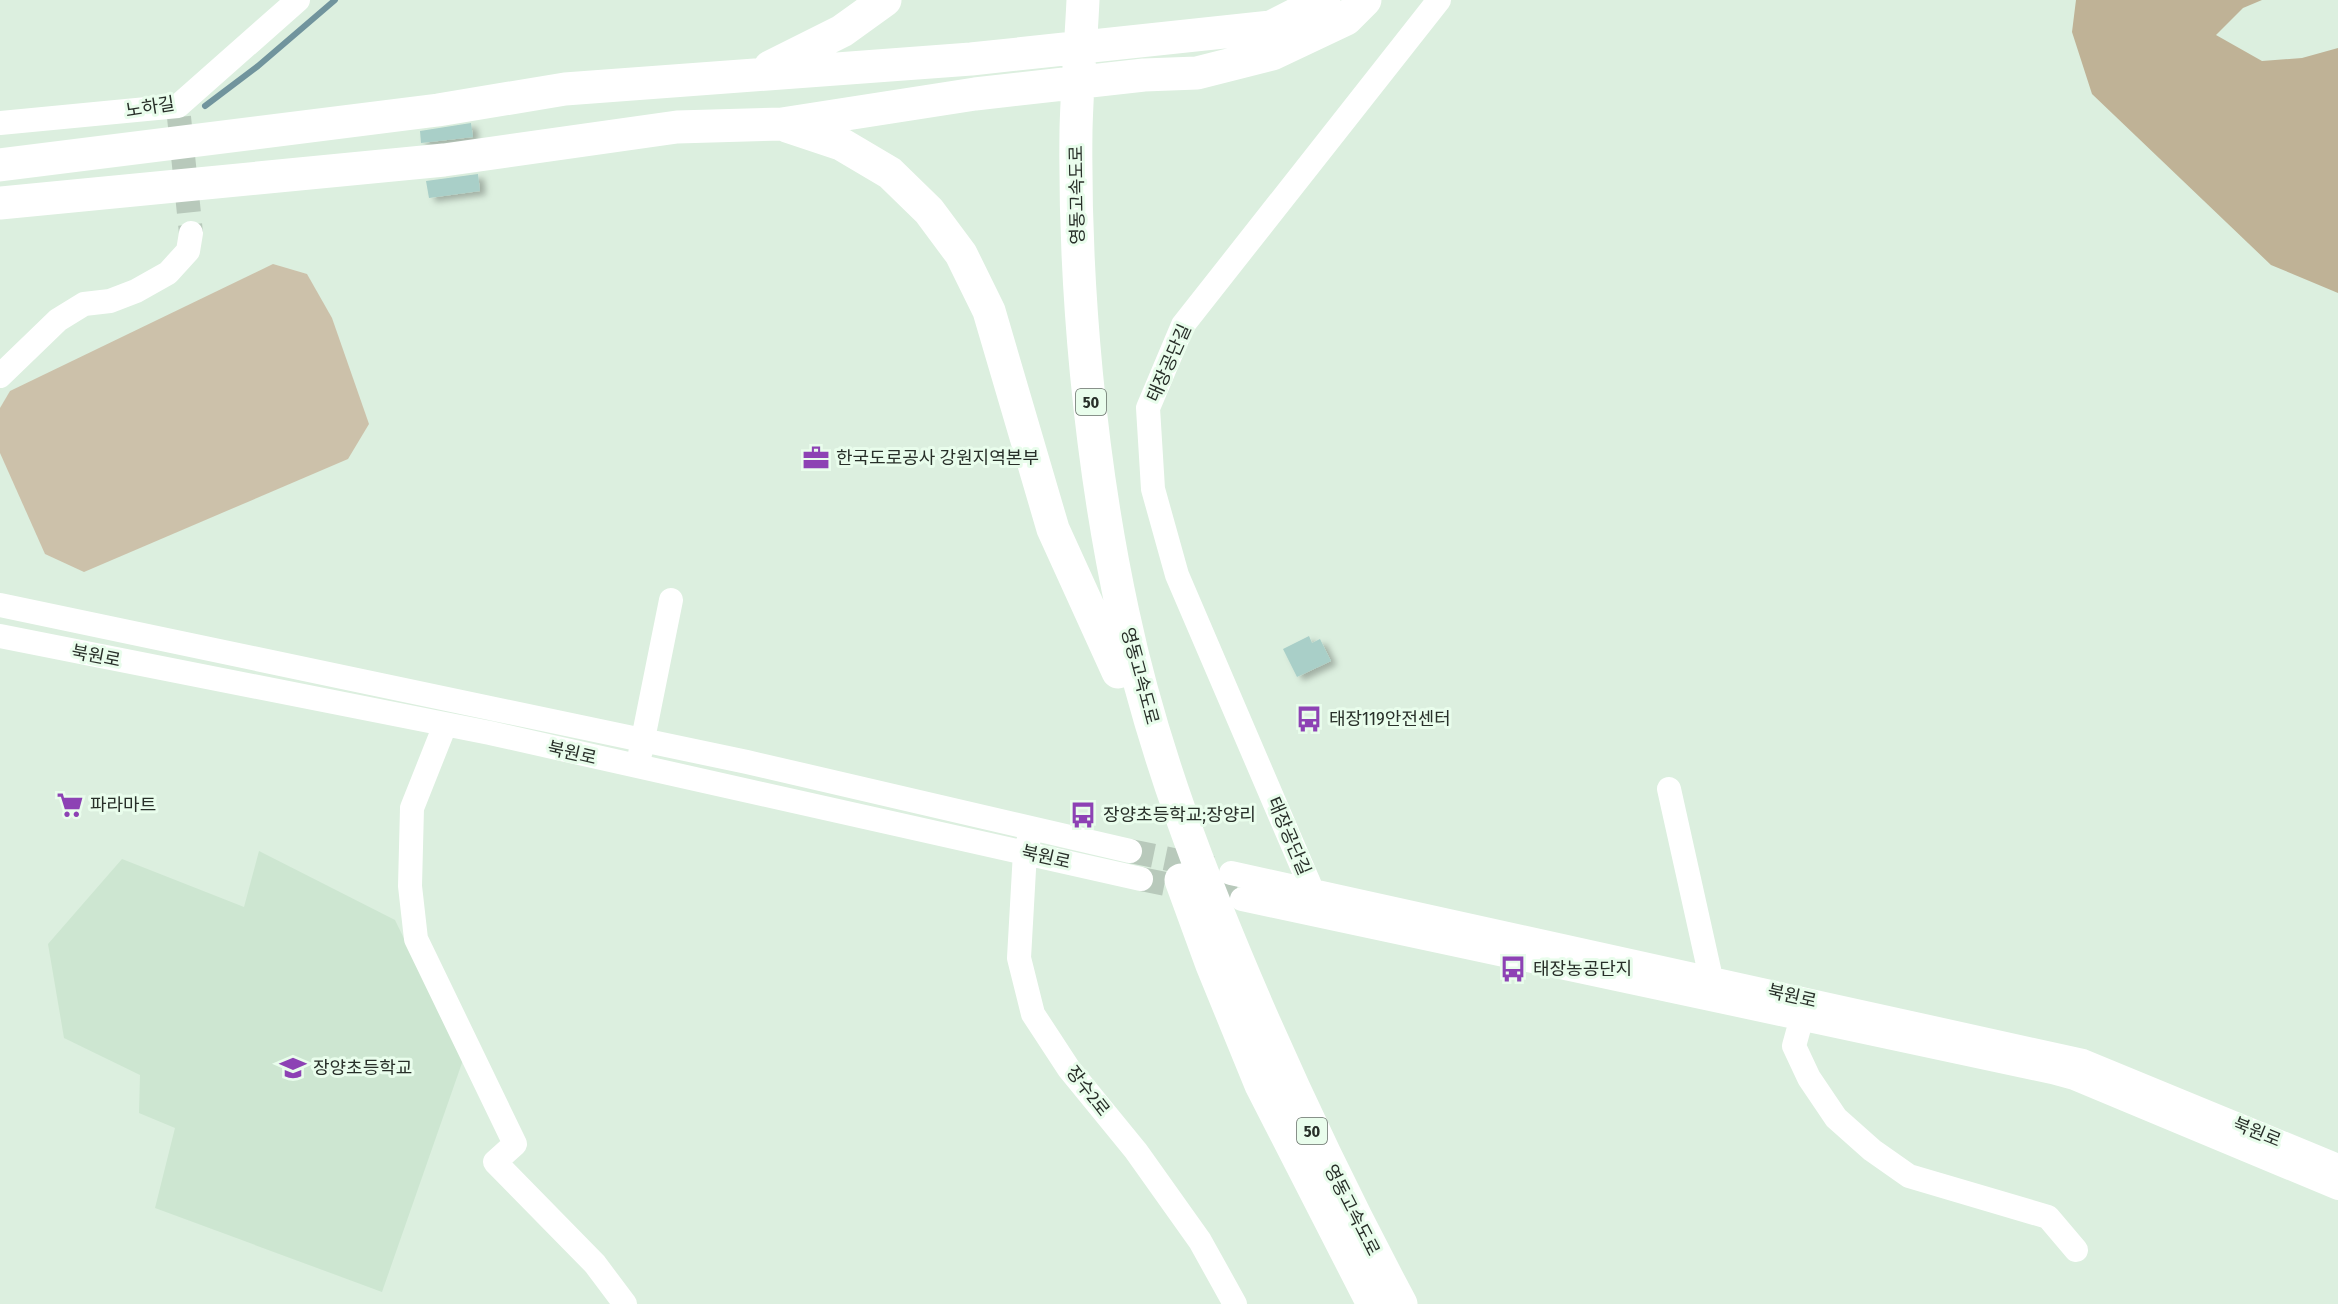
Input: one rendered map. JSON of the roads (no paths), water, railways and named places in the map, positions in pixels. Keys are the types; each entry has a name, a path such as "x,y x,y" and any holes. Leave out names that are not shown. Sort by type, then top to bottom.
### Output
{"highway":[{"path":"756,74 842,31 885,0"},
{"name":"영동고속도로","path":"1061,0 1054,141 1058,277 1070,407 1085,519 1118,672 1223,959 1261,1085 1373,1304"},
{"name":"영동고속도로","path":"1083,0 1076,129 1077,249 1087,372 1102,494 1123,613 1164,797"},
{"path":"0,165 438,110 565,89 971,59 1271,27 1324,0"},
{"path":"0,203 444,160 677,127 782,124 975,94 1144,75 1197,72 1272,54 1346,19 1365,0"},
{"path":"782,124 841,144 890,173 929,211 961,254 989,311 1053,529 1118,672"},
{"name":"영동고속도로","path":"1223,959 1401,1304"}],"street":[{"name":"노하길","path":"0,123 178,112 298,0"},
{"name":"태장공단길","path":"1309,901 1177,575 1153,489 1148,408 1183,325 1439,0"},
{"path":"0,376 58,320 84,304 110,300 136,291 168,273 188,251 191,233"},
{"path":"638,768 672,600"},
{"name":"북원로","path":"0,605 643,741 1130,851"},
{"name":"북원로","path":"0,636 445,725 1142,879"},
{"path":"445,725 412,808 410,886 416,939 515,1144 495,1162 595,1264 626,1304"},
{"path":"1669,789 1710,989"},
{"name":"장수2로","path":"1033,828 1024,852 1018,958 1033,1014 1069,1069 1136,1151 1200,1241 1235,1304"},
{"name":"북원로","path":"1232,873 1309,901 1710,989 2083,1061 2338,1166"},
{"name":"북원로","path":"1242,899 1309,901"},
{"name":"북원로","path":"1710,989 1802,1017 2074,1078 2338,1188"},
{"path":"1802,1017 1794,1046 1809,1078 1836,1118 1872,1150 1909,1176 2048,1217 2076,1250"}],"waterway":[{"path":"205,106 258,66 335,0"}],"tunnel":[{"path":"179,117 191,233"},
{"path":"1130,851 1212,868"},
{"path":"1141,879 1242,899"}],"place":[{"name":"한국도로공사 강원지역본부","path":"816,458"},
{"name":"태장119안전센터","path":"1309,719"},
{"name":"파라마트","path":"70,805"},
{"name":"장양초등학교;장양리","path":"1083,815"},
{"name":"태장농공단지","path":"1513,969"},
{"name":"장양초등학교","path":"293,1068"}]}
